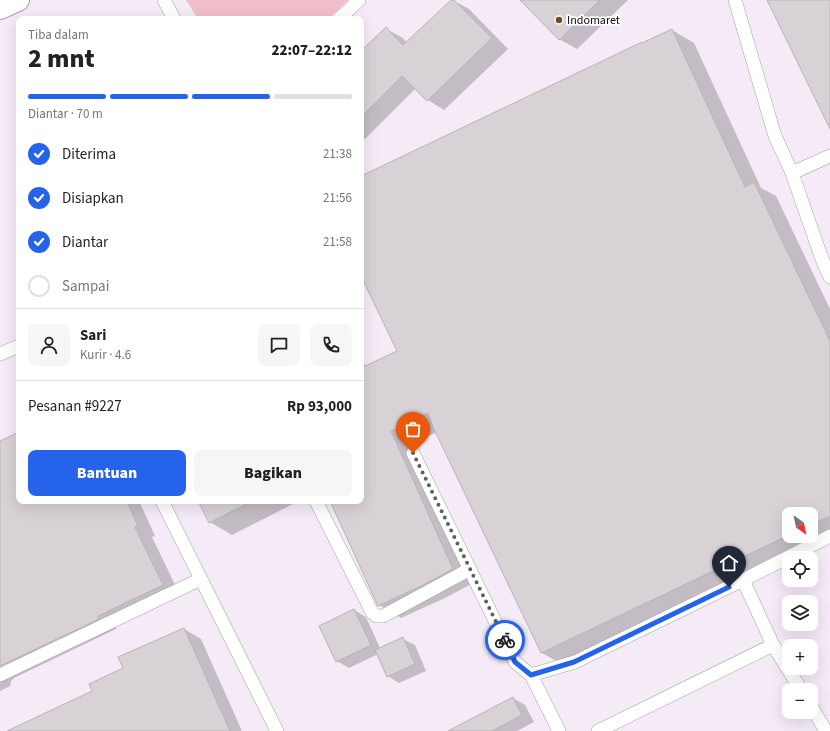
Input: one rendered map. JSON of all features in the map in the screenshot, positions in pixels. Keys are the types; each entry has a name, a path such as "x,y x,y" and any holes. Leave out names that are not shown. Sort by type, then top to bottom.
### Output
{"street":[{"path":"0,8 18,0"}],"lane":[{"path":"164,0 172,16"},
{"path":"342,16 359,0"},
{"path":"735,0 775,136 792,173 822,259 830,277"},
{"path":"792,173 830,156"},
{"path":"0,354 16,347"},
{"path":"413,453 515,662 531,675 559,731"},
{"path":"164,504 277,731"},
{"path":"318,504 372,612 376,616 383,616 470,569"},
{"path":"531,675 574,662 744,580 830,536"},
{"path":"0,675 201,578"},
{"path":"744,580 773,645 797,683"},
{"path":"598,731 773,645"},
{"path":"818,718 826,731"}],"shaded area":[{"path":"0,0 830,0 830,731 0,731"},
{"path":"186,0 348,0 331,16 196,16"}],"building":[{"path":"451,0 454,0 492,38 427,101 402,76 364,114 364,48 386,27 403,45"},
{"name":"Indomaret","path":"520,0 600,0 559,40"},
{"path":"767,0 830,0 830,129"},
{"path":"672,29 745,187 754,182 830,341 830,516 818,522 818,507 782,507 782,538 541,653 433,427 428,413 391,431 453,569 378,606 331,504 364,504 364,367 397,351 364,282 364,175"},
{"path":"16,433 16,504 128,504 138,526 135,527 163,585 98,616 99,619 0,666 0,441"},
{"path":"200,504 246,504 209,523"},
{"path":"354,609 371,645 336,662 319,626"},
{"path":"184,628 230,731 7,731 92,691 89,684 123,668 118,657"},
{"path":"403,637 415,664 387,677 375,650"},
{"path":"513,697 522,715 492,731 448,731"}],"way so far":[{"path":"413,453 505,640"}],"place":[{"name":"Indomaret","path":"559,20"}],"route":[{"path":"505,640 515,662 531,675 574,662 729,587"}]}
